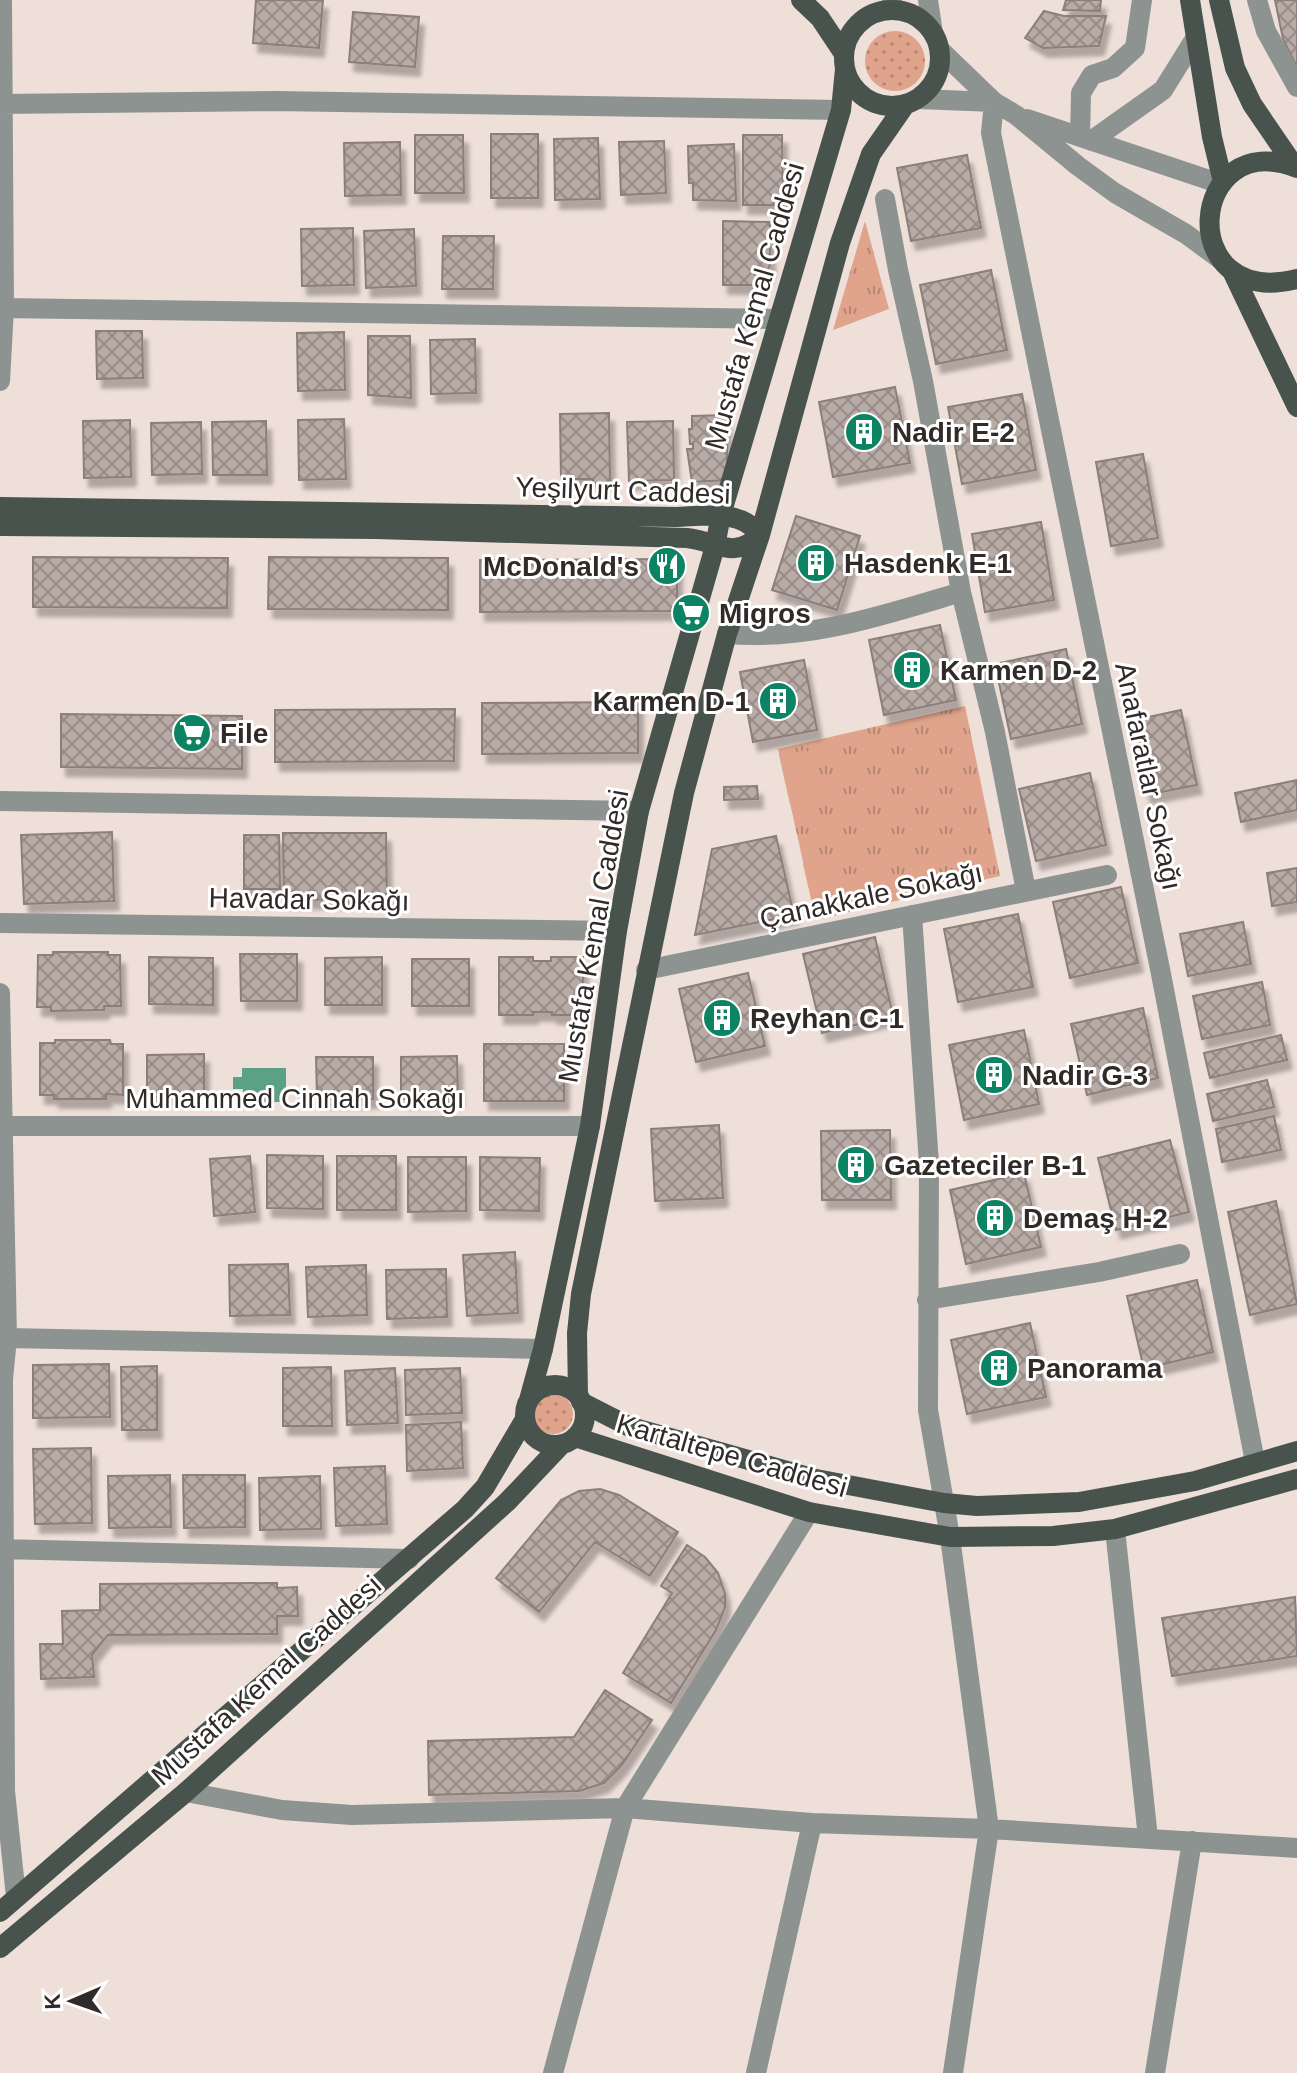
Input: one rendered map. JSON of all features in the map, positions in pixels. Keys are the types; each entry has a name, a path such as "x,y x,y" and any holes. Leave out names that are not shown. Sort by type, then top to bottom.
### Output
{"main road":[{"path":"801,0 820,18 844,62 851,84 861,96 875,104 890,107 912,102 929,89 937,76 936,41 924,22 912,14 884,5 856,25 847,38 844,62"},
{"path":"1190,0 1222,183"},
{"path":"1219,0 1235,68 1252,104 1296,167"},
{"name":"Mustafa Kemal Caddesi","path":"0,1912 409,1559 485,1487 527,1409 543,1349 590,1126 617,931 639,811 715,546 721,515 841,110 844,62"},
{"name":"Mustafa Kemal Caddesi","path":"580,1399 577,1333 581,1294 684,793 727,634 760,535 840,243 871,154 912,102"},
{"path":"1296,167 1279,161 1247,164 1222,183 1208,213 1208,230 1212,245 1226,265 1297,407"},
{"path":"1226,265 1246,279 1262,283 1284,283 1297,279"},
{"name":"Yeşilyurt Caddesi","path":"0,507 677,517 721,515 745,522 760,535 749,545 738,549 687,538 408,530 0,526"},
{"path":"552,1385 571,1390 580,1399 584,1422 569,1441 549,1445 540,1442 527,1428 527,1409 543,1387 552,1385"},
{"name":"Kartaltepe Caddesi","path":"580,1399 628,1426 802,1475 944,1503 977,1506 1079,1502 1195,1481 1297,1451"},
{"name":"Mustafa Kemal Caddesi","path":"0,1948 186,1792 507,1502 569,1441"},
{"name":"Kartaltepe Caddesi","path":"569,1441 809,1512 950,1537 1053,1536 1115,1529 1297,1479"}],"street":[{"path":"0,381 2,0"},
{"path":"928,0 936,41 994,102 1016,115 1115,193 1186,234 1226,265"},
{"path":"1086,139 1081,93 1092,75 1113,68 1135,48 1142,0"},
{"path":"1257,0 1266,31 1297,87"},
{"path":"1086,139 1163,90 1196,37"},
{"path":"0,104 275,101 841,110"},
{"path":"912,102 994,102"},
{"name":"Anafaratlar Sokağı","path":"994,102 991,133 1158,959 1255,1462"},
{"path":"1016,115 1222,183"},
{"path":"885,199 923,381 961,592 995,732 1026,891"},
{"path":"2,308 779,319"},
{"path":"727,634 799,633 860,622 961,592"},
{"path":"0,801 639,811"},
{"name":"Çanakkale Sokağı","path":"646,970 1107,875"},
{"path":"912,915 929,1164 928,1410 950,1537 989,1829 953,2073"},
{"name":"Havadar Sokağı","path":"0,923 617,931"},
{"path":"0,993 7,1338 2,1379 2,1791 16,1897"},
{"name":"Muhammed Cinnah Sokağı","path":"2,1126 590,1126"},
{"path":"927,1300 1099,1272 1180,1254"},
{"path":"7,1338 543,1349"},
{"path":"553,2073 625,1808 809,1512"},
{"path":"1115,1529 1148,1838"},
{"path":"2,1549 409,1559"},
{"path":"186,1792 282,1810 352,1815 625,1808 812,1823 989,1829 1297,1848"},
{"path":"756,2073 812,1823"},
{"path":"1155,2073 1192,1841"}],"green space":[{"path":"895,31 917,39 925,61 917,83 895,91 873,83 865,61 873,39"},
{"path":"865,221 889,309 833,330"},
{"path":"965,706 1000,876 816,920 778,749"},
{"path":"807,750 816,802 790,804 779,755"},
{"path":"834,860 845,913 816,920 803,864"},
{"path":"553,1394 567,1400 573,1414 567,1428 553,1434 539,1428 533,1414 539,1400"}],"shaded area":[{"path":"242,1068 286,1068 286,1102 243,1102 243,1089 233,1089 233,1077 242,1077"}],"building":[{"path":"256,0 323,0 319,48 253,43"},
{"path":"1066,0 1101,0 1100,11 1063,10"},
{"path":"1275,0 1297,0 1297,67 1283,39"},
{"path":"1044,11 1064,16 1106,16 1099,46 1043,48 1025,38"},
{"path":"353,12 419,17 415,67 349,62"},
{"path":"491,134 538,134 538,198 491,198"},
{"path":"415,135 463,135 464,193 415,193"},
{"path":"743,135 782,135 783,205 743,205"},
{"path":"598,138 600,199 555,200 554,139"},
{"path":"664,141 666,193 621,195 619,142"},
{"path":"400,142 401,195 345,196 344,143"},
{"path":"734,144 736,201 693,200 693,183 689,183 688,146"},
{"path":"967,155 981,228 911,241 897,168"},
{"path":"723,221 770,222 770,265 761,285 723,285"},
{"path":"353,228 354,285 302,286 301,229"},
{"path":"414,229 416,286 366,288 364,231"},
{"path":"443,236 494,236 493,289 442,289"},
{"path":"991,270 1007,350 936,364 920,285"},
{"path":"96,331 142,331 143,378 97,379"},
{"path":"344,332 345,390 298,391 297,333"},
{"path":"368,336 410,336 411,398 368,395"},
{"path":"475,339 476,393 431,394 430,340"},
{"name":"Nadir E-2","path":"895,387 910,463 833,477 819,402"},
{"path":"1022,394 1036,470 962,484 948,407"},
{"path":"609,413 610,483 593,483 593,479 561,479 560,414"},
{"path":"726,415 728,480 692,482 687,449 693,449 689,429 692,429 692,416"},
{"path":"344,419 346,479 299,480 298,420"},
{"path":"130,420 131,477 84,478 83,421"},
{"path":"266,421 267,475 213,475 212,422"},
{"path":"673,421 674,480 629,481 627,422"},
{"path":"201,422 202,474 152,475 151,423"},
{"path":"1143,454 1158,538 1111,546 1096,462"},
{"name":"Hasdenk E-1","path":"796,516 860,536 837,610 772,590"},
{"path":"1041,522 1054,600 985,612 972,534"},
{"path":"33,557 228,558 227,608 33,607"},
{"path":"269,557 448,558 448,610 268,609"},
{"path":"677,559 677,611 480,612 480,560"},
{"name":"Karmen D-2","path":"940,625 956,700 884,715 869,640"},
{"path":"1066,649 1082,724 1011,739 995,664"},
{"name":"Karmen D-1","path":"804,660 817,730 753,742 740,672"},
{"path":"638,702 638,753 482,754 482,703"},
{"path":"455,709 454,761 275,762 275,710"},
{"path":"1181,710 1197,785 1146,795 1130,721"},
{"path":"61,714 242,716 242,769 61,767"},
{"path":"1090,773 1106,845 1036,861 1019,789"},
{"path":"1297,780 1297,810 1241,822 1235,793"},
{"path":"757,786 758,799 724,800 724,787"},
{"path":"112,832 114,901 24,904 21,835"},
{"path":"283,833 386,833 387,899 284,900"},
{"path":"244,835 279,835 280,889 244,889"},
{"path":"776,836 794,915 695,935 712,849"},
{"path":"1297,868 1297,902 1272,906 1267,873"},
{"path":"1121,887 1138,963 1070,978 1053,902"},
{"path":"1018,914 1033,987 958,1002 944,929"},
{"path":"1243,922 1251,964 1188,976 1180,934"},
{"path":"875,937 893,1016 822,1033 803,954"},
{"path":"53,952 108,952 108,955 120,955 121,1006 104,1006 104,1010 51,1011 51,1007 37,1007 38,955 53,955"},
{"path":"240,954 297,954 297,1001 241,1001"},
{"path":"149,957 213,958 213,1005 149,1004"},
{"path":"382,957 382,1005 325,1005 325,958"},
{"path":"499,957 533,957 533,961 551,961 551,957 583,957 583,1015 533,1012 533,1015 499,1015"},
{"path":"412,959 469,959 469,1006 412,1006"},
{"name":"Reyhan C-1","path":"748,973 765,1046 696,1062 679,989"},
{"path":"1262,982 1270,1025 1202,1039 1193,996"},
{"path":"1143,1008 1158,1078 1087,1095 1071,1024"},
{"name":"Nadir G-3","path":"1024,1030 1039,1104 964,1120 949,1045"},
{"path":"1281,1035 1287,1060 1210,1078 1204,1053"},
{"path":"55,1040 110,1040 111,1044 123,1044 123,1095 106,1094 106,1099 54,1099 54,1095 40,1095 40,1043 55,1043"},
{"path":"484,1044 564,1044 564,1101 484,1101"},
{"path":"204,1054 204,1096 147,1097 147,1055"},
{"path":"457,1056 458,1098 401,1099 401,1057"},
{"path":"316,1057 373,1057 373,1099 317,1099"},
{"path":"1267,1080 1274,1107 1213,1121 1207,1094"},
{"path":"1274,1116 1281,1150 1222,1162 1216,1129"},
{"path":"719,1125 723,1198 655,1201 651,1129"},
{"name":"Gazeteciler B-1","path":"890,1130 891,1200 822,1200 821,1131"},
{"path":"1170,1140 1189,1212 1116,1230 1098,1158"},
{"path":"267,1155 323,1156 323,1209 267,1208"},
{"path":"250,1156 255,1212 214,1216 210,1159"},
{"path":"337,1156 396,1156 396,1210 337,1210"},
{"path":"408,1157 466,1157 466,1211 408,1212"},
{"path":"480,1157 540,1158 539,1211 480,1210"},
{"name":"Demaş H-2","path":"1024,1173 1041,1247 966,1264 950,1190"},
{"path":"1276,1201 1297,1304 1250,1315 1228,1212"},
{"path":"515,1252 518,1313 467,1316 463,1255"},
{"path":"288,1264 290,1315 230,1316 229,1265"},
{"path":"366,1265 367,1315 308,1317 306,1267"},
{"path":"446,1269 447,1317 387,1319 386,1270"},
{"path":"1197,1280 1213,1352 1144,1369 1127,1296"},
{"name":"Panorama","path":"1030,1323 1046,1397 967,1414 951,1340"},
{"path":"109,1364 110,1417 33,1418 33,1365"},
{"path":"157,1366 157,1430 122,1430 121,1367"},
{"path":"331,1367 332,1426 283,1426 283,1368"},
{"path":"395,1368 398,1423 347,1425 345,1371"},
{"path":"460,1368 462,1413 406,1415 405,1370"},
{"path":"461,1422 463,1468 407,1471 406,1425"},
{"path":"91,1448 92,1523 35,1524 33,1449"},
{"path":"385,1466 387,1524 336,1526 334,1468"},
{"path":"170,1475 171,1527 109,1528 108,1476"},
{"path":"183,1475 245,1475 245,1527 184,1528"},
{"path":"320,1476 321,1529 260,1530 259,1478"},
{"path":"600,1489 619,1495 678,1532 650,1576 595,1542 539,1612 496,1578 561,1500 579,1491"},
{"path":"687,1545 705,1557 718,1573 725,1594 725,1607 716,1630 671,1703 623,1673 672,1593 661,1586"},
{"path":"277,1583 277,1588 297,1587 298,1616 277,1616 277,1634 108,1635 92,1655 94,1677 41,1679 40,1644 63,1644 62,1611 100,1610 100,1584"},
{"path":"1295,1597 1297,1656 1172,1676 1162,1618"},
{"path":"605,1690 652,1720 621,1766 604,1783 579,1791 429,1795 428,1741 574,1737"}],"place":[{"name":"Nadir E-2","path":"864,432"},
{"name":"Hasdenk E-1","path":"816,563"},
{"name":"McDonald's","path":"667,566"},
{"name":"Migros","path":"691,613"},
{"name":"Karmen D-2","path":"912,670"},
{"name":"Karmen D-1","path":"778,701"},
{"name":"File","path":"192,733"},
{"name":"Reyhan C-1","path":"722,1018"},
{"name":"Nadir G-3","path":"994,1075"},
{"name":"Gazeteciler B-1","path":"856,1165"},
{"name":"Demaş H-2","path":"995,1218"},
{"name":"Panorama","path":"999,1368"}]}
